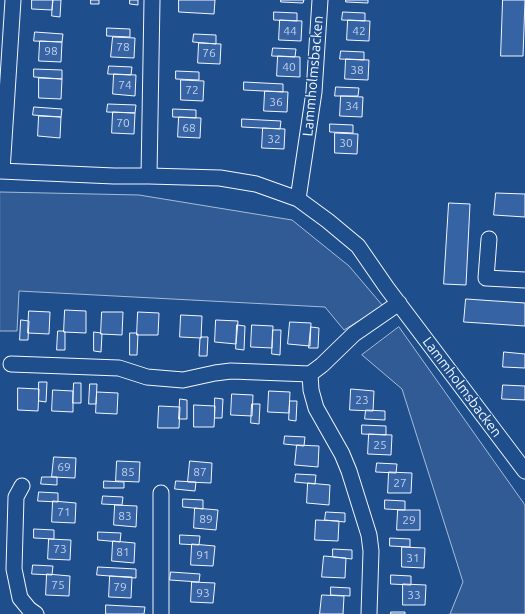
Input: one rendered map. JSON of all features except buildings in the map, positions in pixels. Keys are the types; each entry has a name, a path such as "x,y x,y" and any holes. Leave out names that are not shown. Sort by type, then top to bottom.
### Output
{"street":[{"name":"Lammholmsbacken","path":"13,0 1,171 114,176 220,178 256,184 298,199 358,246 525,471"},
{"path":"149,176 152,0"},
{"name":"Lammholmsbacken","path":"298,199 314,92 320,0"},
{"path":"489,239 486,278 525,280"},
{"path":"11,364 119,368 146,377 183,380 215,372 231,371 310,374 322,365 354,334 399,303"},
{"path":"310,374 316,408 350,471 369,534 372,551 369,614"},
{"path":"22,486 16,497 14,569 20,598 28,610 36,614"},
{"path":"161,493 161,614"}],"shaded area":[{"path":"0,192 139,195 292,220 349,266 383,306 344,330 325,307 19,291 17,331 0,331"},
{"path":"399,327 525,505 525,614 450,614 463,582 402,389 362,355"}]}
